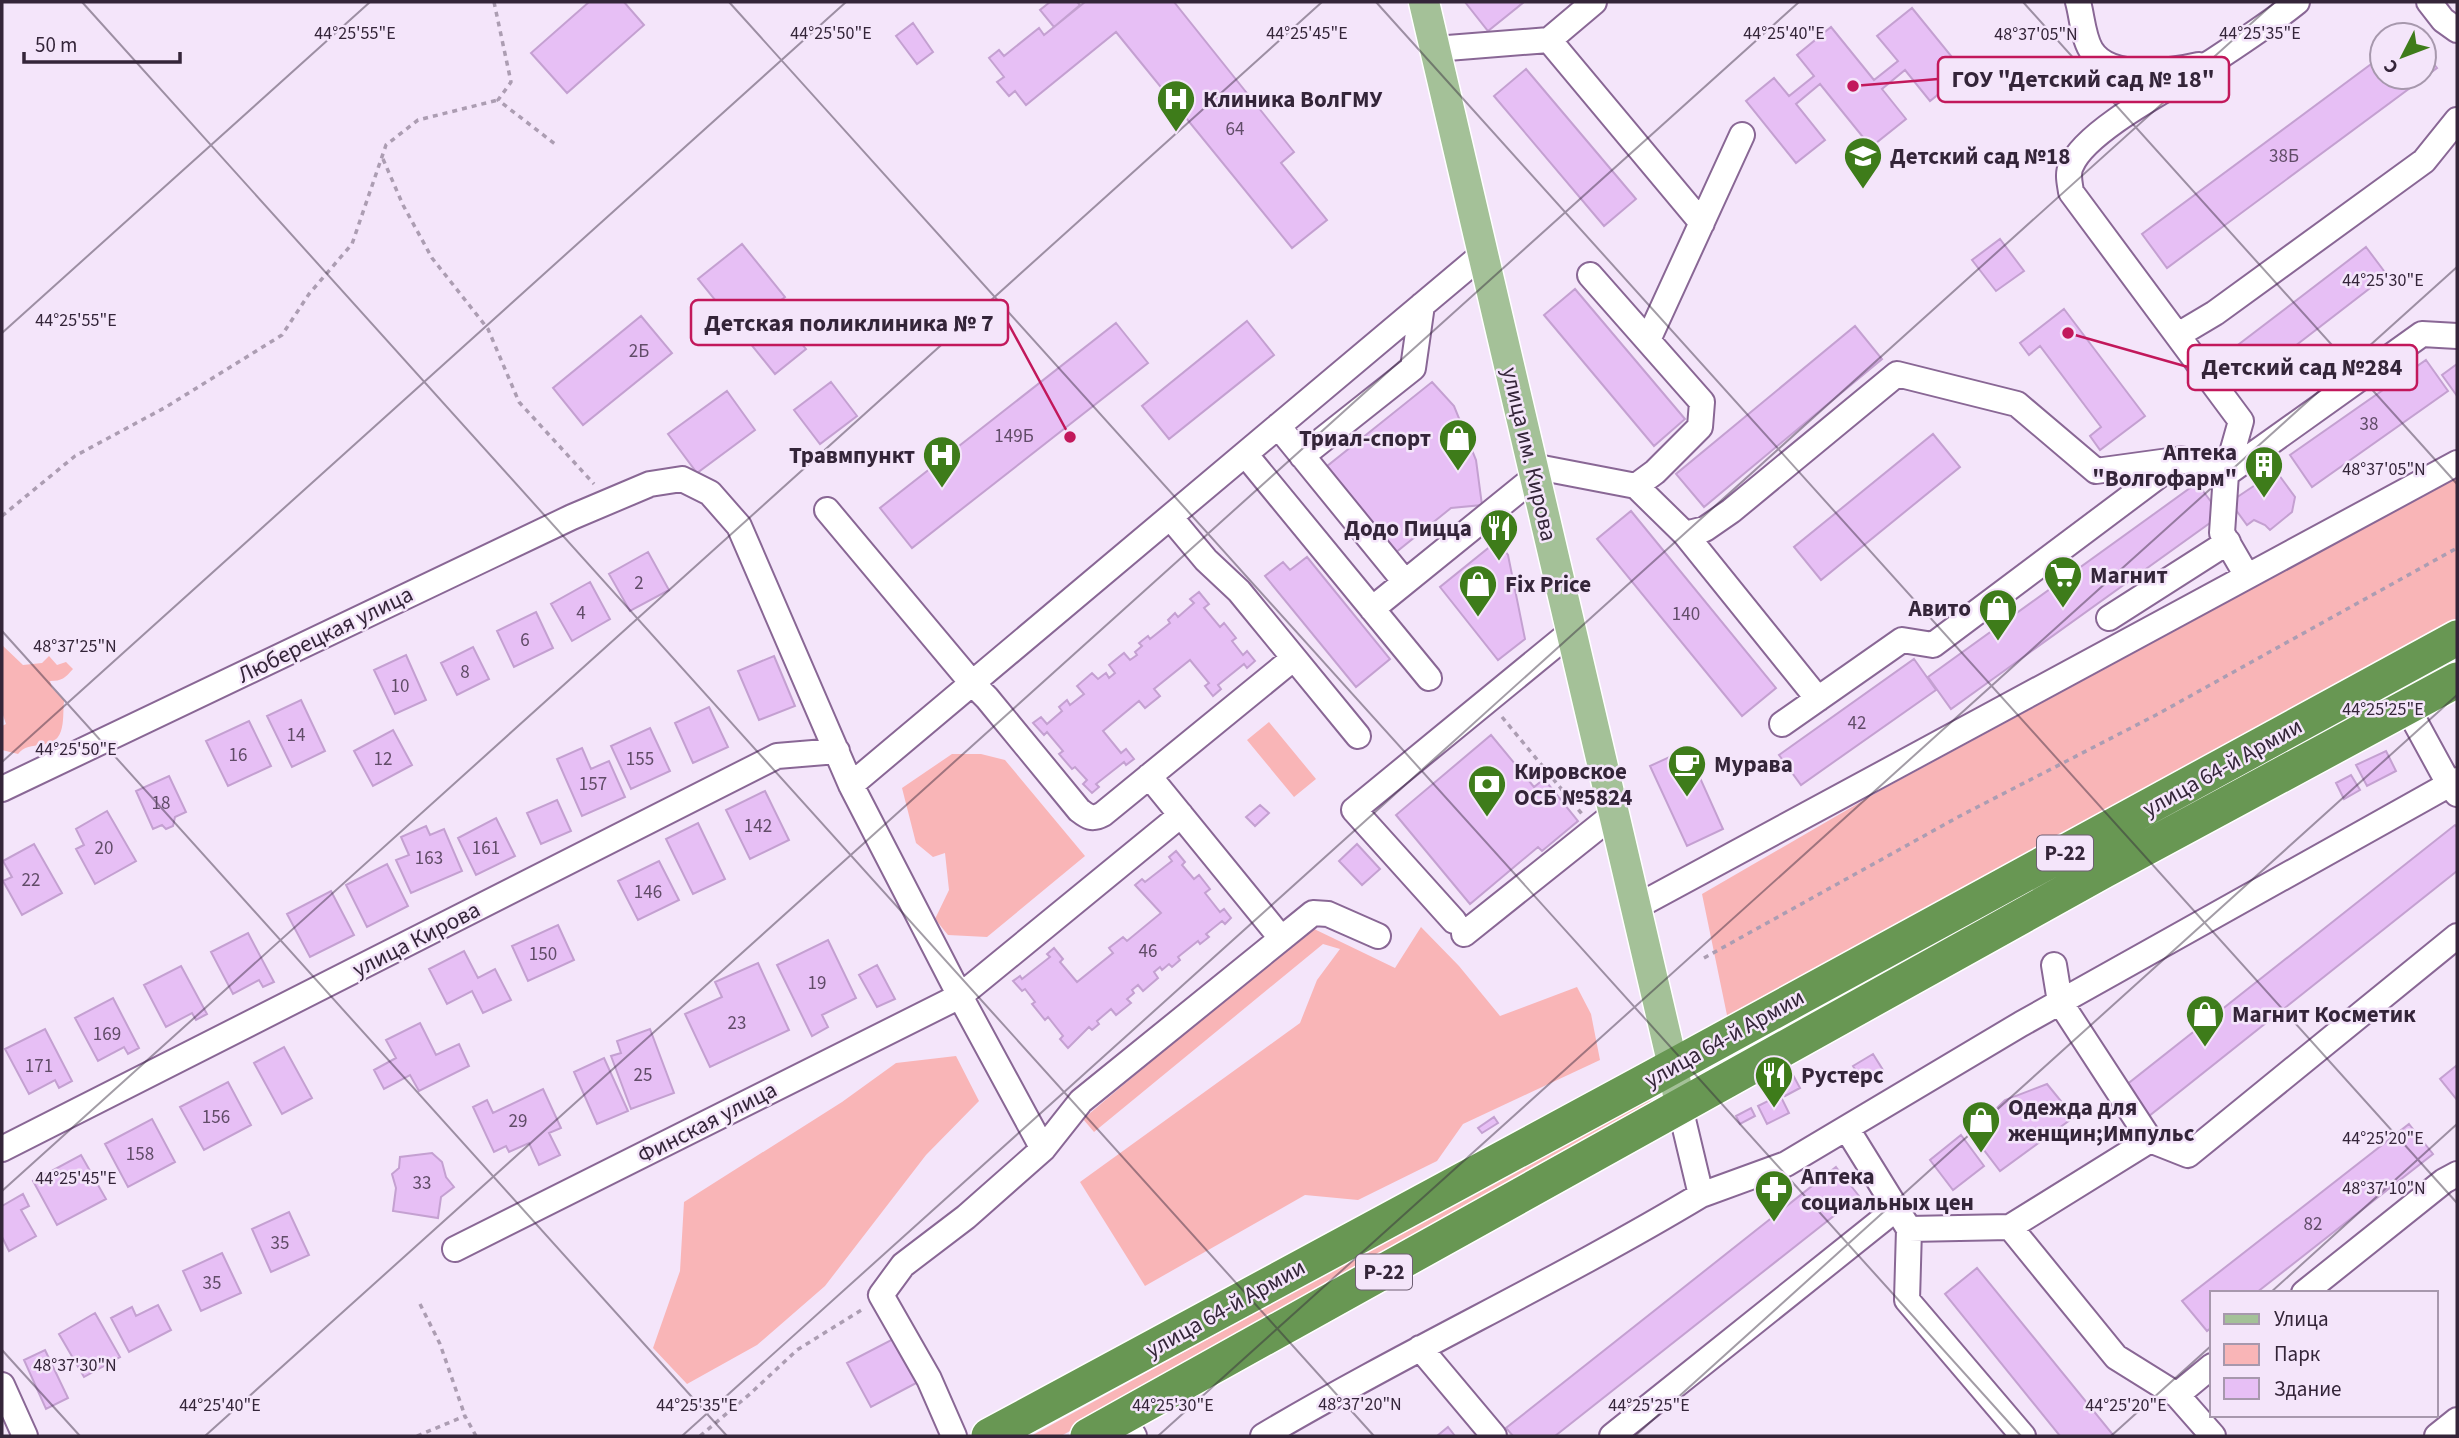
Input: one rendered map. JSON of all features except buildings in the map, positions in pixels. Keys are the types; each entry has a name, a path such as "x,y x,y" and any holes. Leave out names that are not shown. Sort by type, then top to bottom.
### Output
{"highway":[{"name":"улица 64-й Армии","path":"989,1436 2457,638"},
{"name":"улица 64-й Армии","path":"1088,1436 1128,1427 1680,1107 2103,871 2457,680"}],"main road":[{"name":"улица им. Кирова","path":"1424,2 1571,632 1604,822 1636,907 1680,1107"}],"street":[{"path":"1435,49 1549,40 1594,2"},
{"path":"2078,2 2089,48 2099,60 2112,68 2127,72 2188,67 2214,61"},
{"path":"2247,576 2222,533 2226,474 2241,421 2071,192 2069,177 2071,166 2081,151 2103,132 2139,105 2214,61 2298,2"},
{"path":"2429,2 2444,20 2457,30"},
{"path":"1549,40 1702,223"},
{"path":"2178,335 2215,313 2424,161 2457,120"},
{"path":"1648,340 1742,135"},
{"path":"851,785 1483,254"},
{"path":"1590,275 1702,402 1700,427 1655,472 1636,486"},
{"path":"1303,457 1413,368 1422,305"},
{"path":"2226,474 2422,334 2457,336"},
{"path":"1685,534 1705,530 1731,511 1897,374 2017,404 2096,471 2181,459 2226,474"},
{"path":"1278,426 1405,582"},
{"path":"1245,454 1429,678"},
{"path":"1782,724 1902,640 1933,645 2181,459"},
{"path":"1636,907 2457,463"},
{"path":"1372,609 1534,471 1636,486 1685,534 1818,699"},
{"name":"Люберецкая улица","path":"2,789 572,517 650,484 682,479 710,493 739,526 851,785 960,996 1044,1149"},
{"path":"827,510 1079,810 1088,817 1096,818 1103,814 1294,658"},
{"path":"1170,517 1206,560 1239,591 1358,736"},
{"path":"2109,618 2228,542"},
{"path":"1571,632 1354,810 1459,928 1604,822"},
{"path":"1263,1436 1420,1348 1653,1224 1701,1195 1786,1164 2060,1002 2454,786 2407,707"},
{"name":"улица Кирова","path":"2,1149 776,757 836,751"},
{"path":"1149,776 1281,938"},
{"name":"Финская улица","path":"455,1248 960,996 1181,815"},
{"path":"954,1436 929,1379 881,1295 902,1265 966,1217 1044,1149 1081,1101 1313,913 1320,913 1378,936"},
{"path":"2054,965 2060,1002 2150,1140 2188,1155 2457,936"},
{"path":"1680,1107 1701,1195"},
{"path":"1847,1129 1903,1219 1908,1300 2023,1436"},
{"path":"1612,1436 1903,1219 2010,1227 2150,1140"},
{"path":"2306,1291 2444,1181 2457,1174"},
{"path":"2010,1227 2116,1357 2177,1395 2213,1436"},
{"path":"1420,1348 1493,1436"},
{"path":"2177,1395 2210,1368"},
{"path":"2,1385 25,1436"},
{"path":"2437,1436 2457,1420"}],"path":[{"path":"2,516 75,456 166,407 282,335 309,294 352,244 386,145 418,120 498,100 511,82 494,2"},
{"path":"498,100 555,144"},
{"path":"383,157 432,258 488,329 519,402 610,502"},
{"path":"1704,958 1958,817 2155,715 2457,548"},
{"path":"1488,699 1604,822"},
{"path":"699,1436 751,1394 797,1350 843,1323 881,1295"},
{"path":"420,1304 440,1344 476,1436"},
{"path":"417,1436 466,1416"}],"green space":[{"path":"2457,478 2457,620 1728,1020 1702,894 1883,789"},
{"path":"2,645 23,665 42,663 49,656 57,665 66,662 73,669 63,678 50,681 52,688 64,701 63,724 58,737 47,744 28,747 18,754 2,750 2,726 6,724 2,712"},
{"path":"1269,722 1316,779 1294,797 1247,740"},
{"path":"952,754 981,754 1005,760 1085,856 987,937 948,935 935,919 949,890 945,853 933,857 916,843 902,788"},
{"path":"1310,927 1395,968 1421,927 1459,966 1500,1016 1577,987 1591,1014 1600,1060 1463,1124 1437,1161 1358,1200 1305,1195 1145,1286 1080,1182 1300,1023 1317,980 1340,949 1323,944 1094,1132 1083,1119"},
{"path":"956,1056 979,1101 926,1155 825,1286 757,1345 687,1384 653,1348 680,1271 684,1202 842,1102 896,1063"},
{"path":"1644,1100 1656,1101 1581,1150 1061,1436 1031,1436"}],"place":[{"name":"ГОУ \"Детский сад № 18\"","path":"1853,86"},
{"name":"Клиника ВолГМУ","path":"1176,133"},
{"name":"Детский сад №18","path":"1863,190"},
{"name":"Детский сад №284","path":"2068,333"},
{"name":"Детская поликлиника № 7","path":"1070,437"},
{"name":"Триал-спорт","path":"1458,472"},
{"name":"Травмпункт","path":"942,489"},
{"name":"Аптека \"Волгофарм\"","path":"2264,499"},
{"name":"Додо Пицца","path":"1499,562"},
{"name":"Магнит","path":"2063,609"},
{"name":"Fix Price","path":"1478,618"},
{"name":"Авито","path":"1998,642"},
{"name":"Мурава","path":"1687,798"},
{"name":"Кировское ОСБ №5824","path":"1487,818"},
{"name":"Магнит Косметик","path":"2205,1048"},
{"name":"Рустерс","path":"1774,1109"},
{"name":"Одежда для женщин;Импульс","path":"1981,1154"},
{"name":"Аптека социальных цен","path":"1774,1223"}]}
